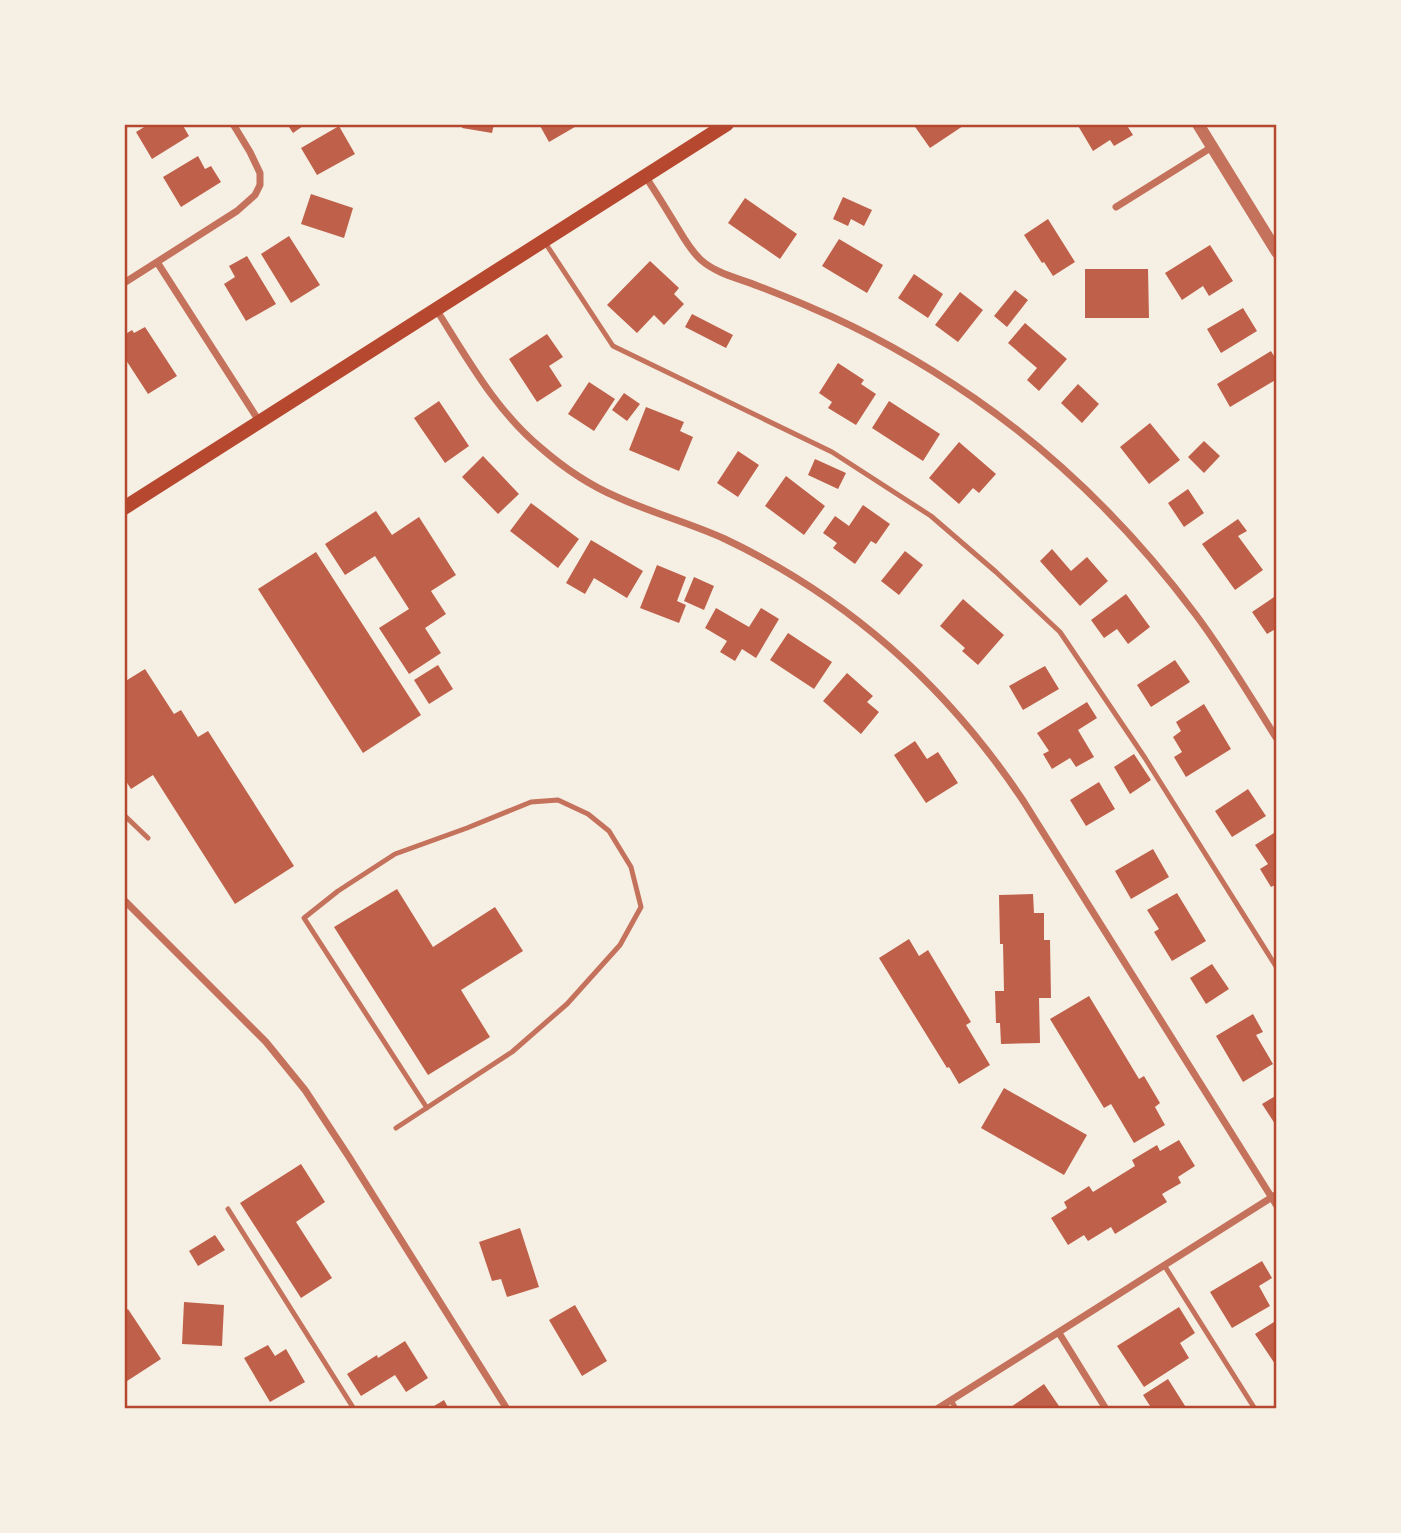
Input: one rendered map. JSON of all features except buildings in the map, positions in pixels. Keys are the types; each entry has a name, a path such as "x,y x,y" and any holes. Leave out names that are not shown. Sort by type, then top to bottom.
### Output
{"main road":[{"path":"124,508 727,124"}],"street":[{"path":"124,283 237,211 255,195 260,185 260,173 233,124"},
{"path":"1198,124 1277,252"},
{"path":"1116,207 1212,147"},
{"path":"645,176 690,248 711,267 824,313 899,351 975,399 1053,460 1104,508 1175,588 1214,641 1277,739"},
{"path":"157,262 259,421"},
{"path":"436,309 479,377 505,412 558,462 617,497 705,530 807,584 879,637 941,695 995,759 1024,802 1274,1195 1277,1206"},
{"path":"124,900 266,1042 299,1082 329,1125 507,1409"},
{"path":"937,1409 1274,1195"},
{"path":"1059,1333 1106,1409"}],"lane":[{"path":"544,241 613,346 832,452 931,516 1060,632 1145,758 1277,968"},
{"path":"396,1128 427,1108 512,1052 567,1004 620,945 641,907 631,867 609,831 588,814 558,800 531,802 395,854 338,891 304,918 427,1108"},
{"path":"124,815 148,838"},
{"path":"228,1209 354,1409"},
{"path":"1164,1265 1255,1409"},
{"path":"951,1400 956,1409"}]}
